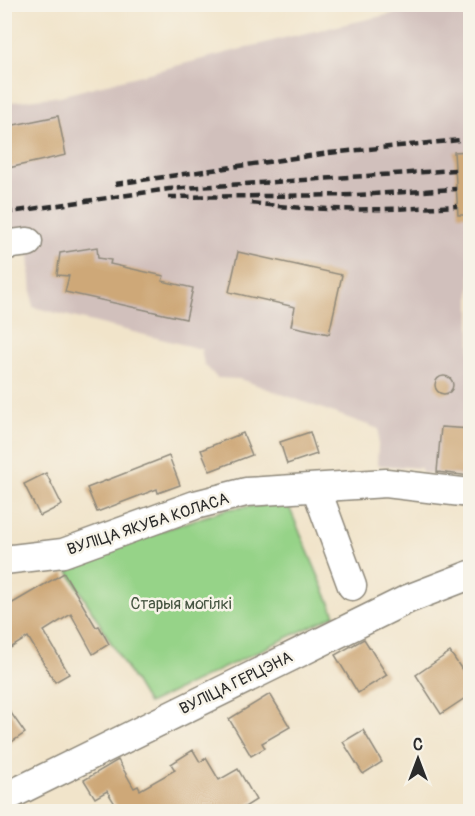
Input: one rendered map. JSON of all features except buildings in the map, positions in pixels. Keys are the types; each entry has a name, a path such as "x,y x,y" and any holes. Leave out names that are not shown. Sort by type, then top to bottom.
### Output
{"street":[{"name":"ВУЛІЦА ЯКУБА КОЛАСА","path":"4,560 63,553 195,505 246,492 386,483 471,493"},
{"path":"316,488 352,586"},
{"name":"ВУЛІЦА ГЕРЦЭНА","path":"4,798 408,599 471,575"}],"shaded area":[{"path":"431,5 470,5 470,477 422,473 421,468 377,465 379,429 240,379 217,378 204,364 201,349 33,307 28,242 5,235 4,103 60,96 284,38"}],"green space":[{"name":"Старыя могілкі","path":"287,502 335,615 148,704 63,563 228,509"}],"railway":[{"path":"115,184 329,153 470,139"},
{"path":"4,213 169,189 455,170"},
{"path":"168,197 356,195 456,189"},
{"path":"251,203 303,208 354,209 457,206"}]}
